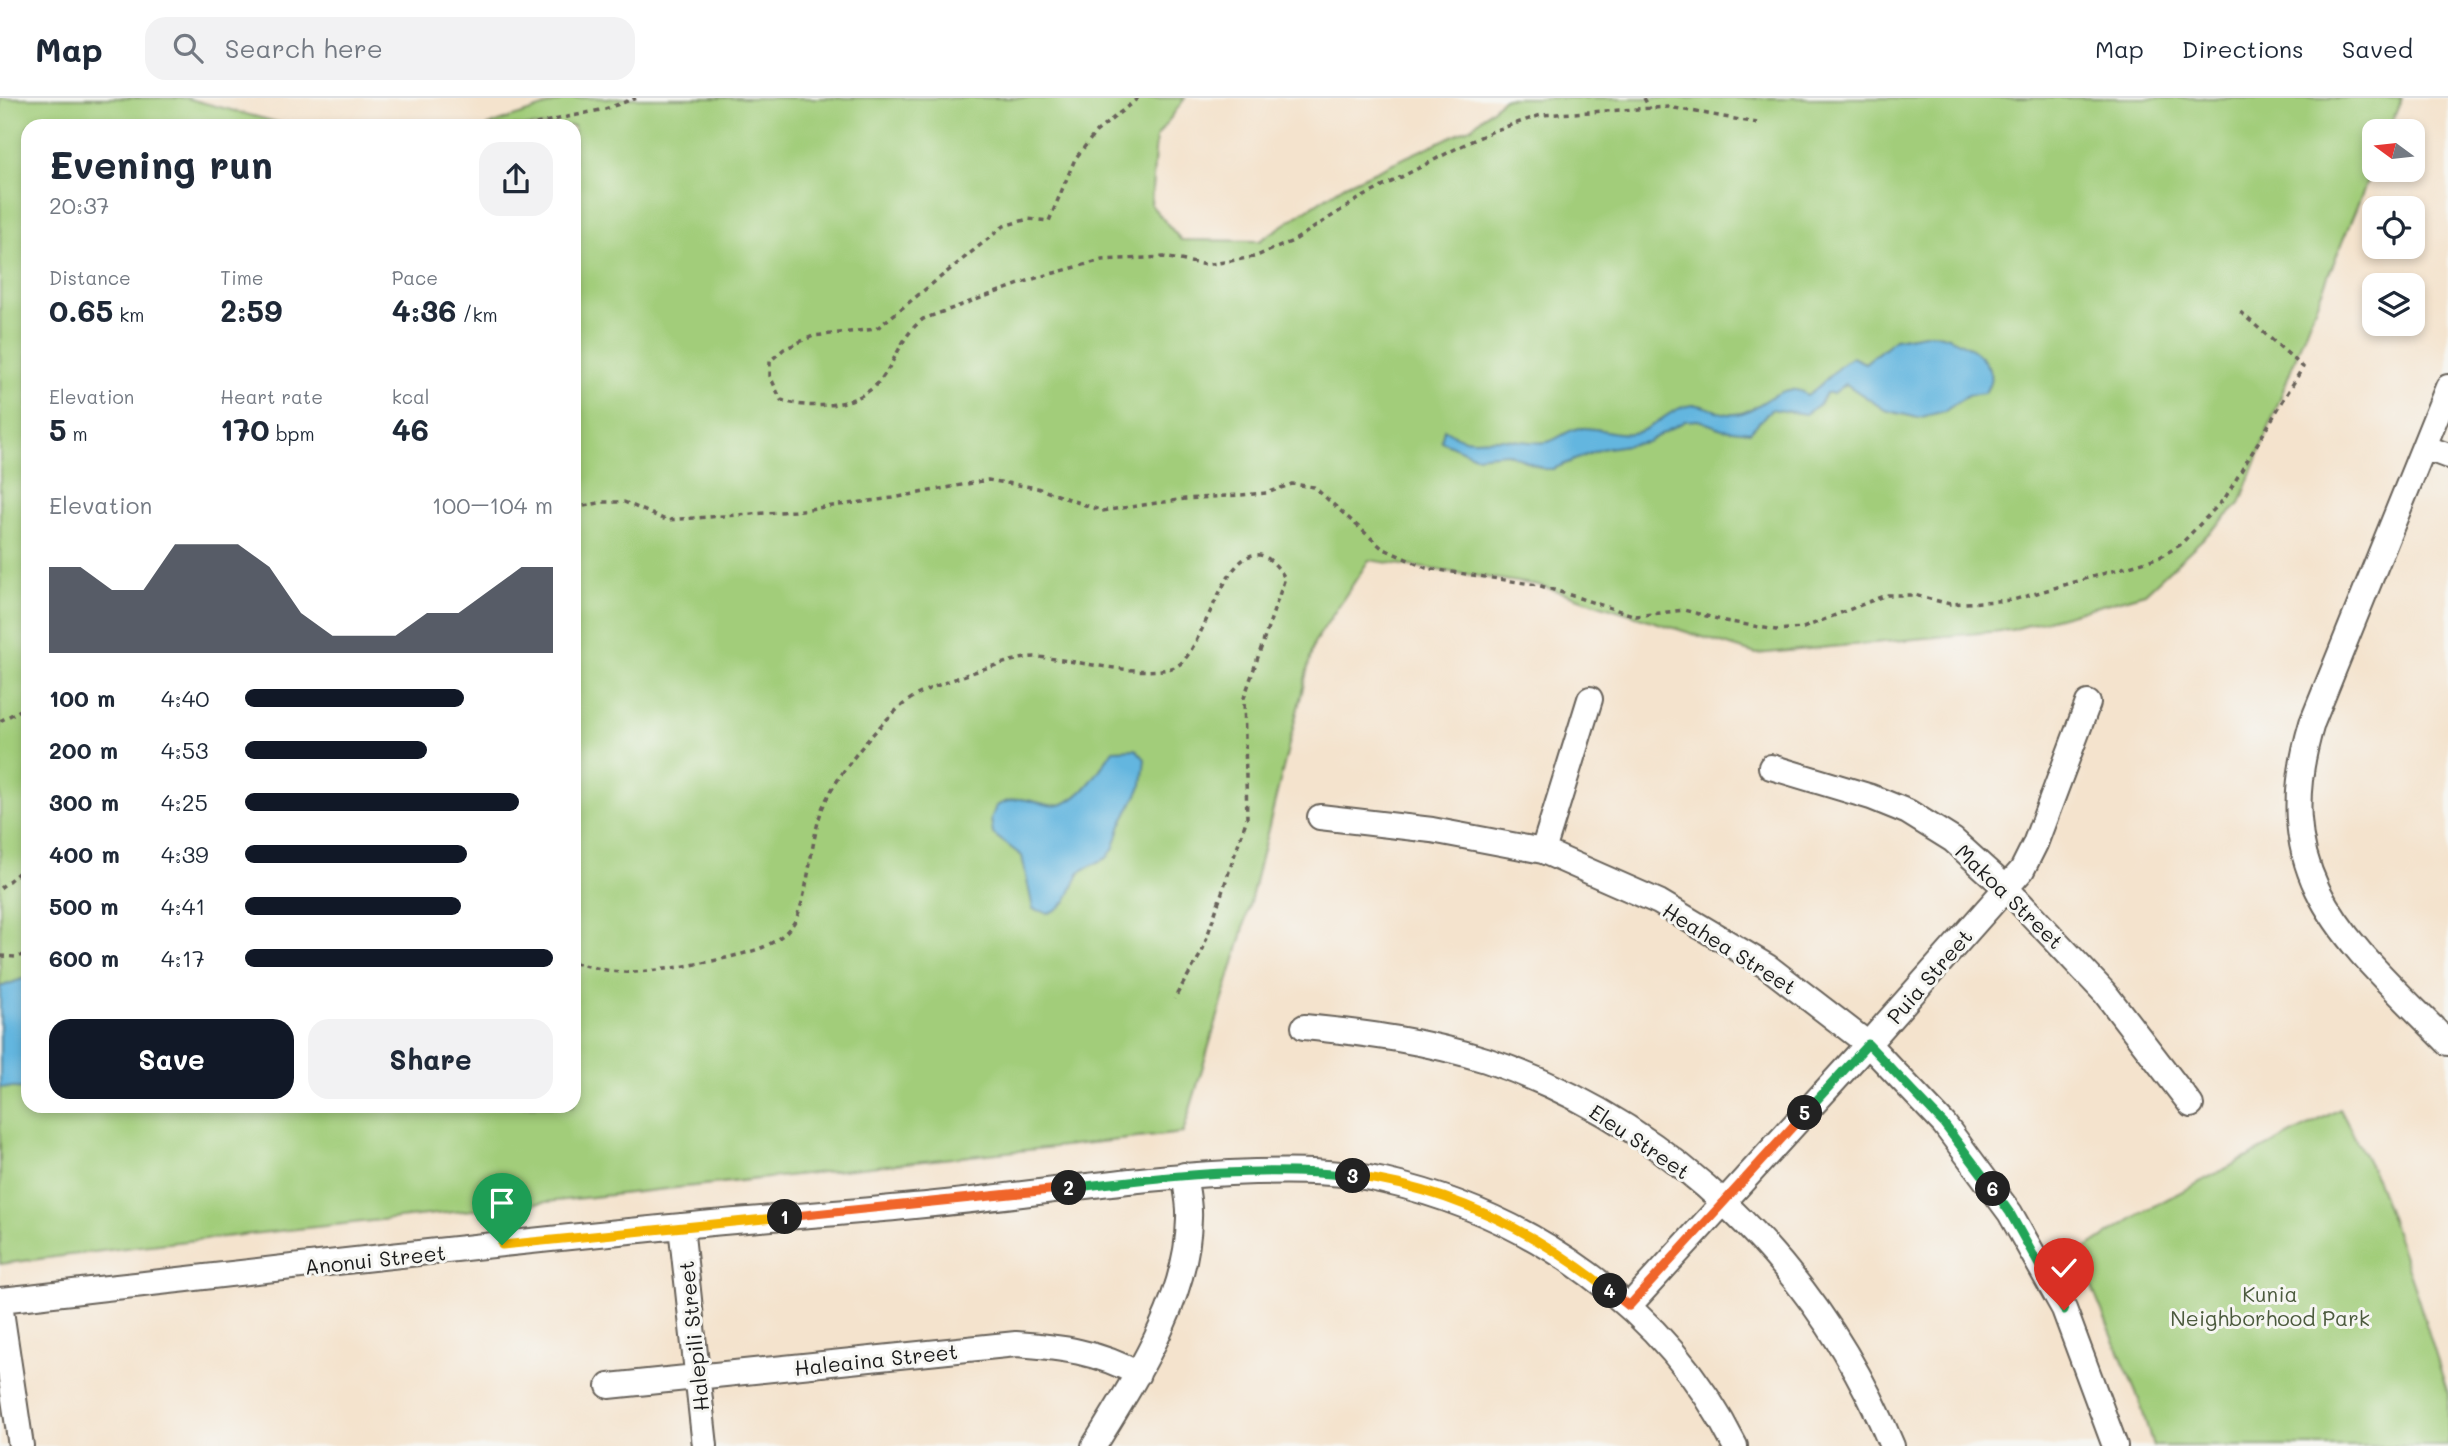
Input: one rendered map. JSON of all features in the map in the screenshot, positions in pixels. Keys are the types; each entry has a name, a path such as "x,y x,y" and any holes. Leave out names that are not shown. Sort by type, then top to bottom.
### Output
{"street":[{"path":"2448,387 2312,723 2303,755 2298,810 2304,854 2314,886 2329,915 2348,942 2448,1044"},
{"path":"2424,447 2448,456"},
{"path":"1543,851 1590,699"},
{"name":"Puia Street","path":"1629,1306 1868,1044 2021,870 2035,844 2088,703"},
{"name":"Makoa Street","path":"1771,767 1871,797 1908,812 1952,840 2006,888 2105,993 2191,1105"},
{"name":"Heahea Street","path":"1320,817 1432,830 1543,851 1659,902 1768,967 1868,1044 1944,1124 2010,1213 2064,1310 2115,1446"},
{"name":"Eleu Street","path":"1304,1027 1396,1037 1486,1060 1572,1096 1652,1143 1725,1201 1783,1263 1833,1332 1875,1406 1892,1446"},
{"name":"Anonui Street","path":"0,1302 681,1226 917,1206 1184,1175 1309,1171 1379,1179 1448,1197 1523,1231 1574,1261 1629,1306 1682,1365 1735,1446"},
{"path":"1094,1446 1155,1343 1178,1281 1189,1218 1184,1175"},
{"name":"Halepili Street","path":"681,1226 705,1446"},
{"path":"0,1302 21,1446"},
{"name":"Haleaina Street","path":"609,1386 1016,1344 1066,1347 1115,1361 1138,1374"}],"path":[{"path":"560,119 594,112 636,98"},
{"path":"1138,98 1096,132 1075,159 1049,221 1028,219 1004,226 876,329 813,336 784,349 770,361 770,376 781,400 812,407 863,396 881,380 908,331 923,320 1036,278 1102,260 1164,257 1206,265 1254,257 1293,241 1357,200 1493,131 1541,116 1669,107 1758,123"},
{"path":"1644,98 1650,108"},
{"path":"581,507 603,502 624,502 666,520 793,510 893,498 988,480 1037,488 1102,511 1185,499 1267,493 1292,484 1314,488 1382,548 1426,568 1538,585 1636,616 1684,610 1776,630 1803,628 1886,595 1914,595 1950,604 2013,600 2160,557 2180,545 2225,498 2303,367 2238,310"},
{"path":"581,964 622,972 654,969 727,957 761,948 780,937 796,919 823,808 845,769 868,740 915,696 983,670 1034,657 1086,666 1147,669 1175,667 1190,656 1227,575 1240,561 1254,556 1266,558 1278,567 1285,578 1244,698 1247,818 1202,952 1174,999"},
{"path":"0,721 21,710"},
{"path":"0,888 21,871"},
{"path":"0,956 21,954"}],"green space":[{"path":"0,98 186,98 265,119 21,119 21,1113 581,1113 581,119 507,119 570,98 1185,98 1156,138 1151,205 1181,240 1259,241 1345,185 1472,127 1504,98 2402,98 2393,119 2362,119 2362,182 2367,182 2309,322 2240,504 2145,593 2011,630 1756,654 1538,585 1369,560 1314,643 1241,939 1183,1133 141,1246 0,1264"},
{"name":"Kunia Neighborhood Park","path":"2340,1109 2377,1180 2414,1286 2448,1394 2448,1446 2153,1446 2139,1400 2078,1254 2144,1211"}],"water":[{"path":"1930,333 1965,345 1985,362 1990,372 1990,382 1984,393 1968,395 1945,411 1918,418 1885,410 1846,384 1834,393 1826,393 1820,404 1805,414 1771,409 1750,432 1722,429 1698,420 1685,421 1647,442 1601,449 1553,469 1544,469 1507,453 1475,456 1441,441 1444,429 1467,439 1504,439 1537,443 1551,441 1581,428 1631,433 1645,429 1672,412 1695,405 1722,413 1741,413 1781,392 1790,390 1807,395 1852,357 1865,363 1895,339"},
{"path":"1136,749 1145,759 1142,785 1108,857 1081,871 1062,906 1048,913 1033,909 1022,856 993,834 991,819 996,806 1017,799 1049,805 1069,801 1087,786 1113,750"},
{"path":"21,980 21,1088 0,1087 0,987"}],"route":[{"path":"502,1245 681,1226 917,1206 1184,1175 1309,1171 1379,1179 1448,1197 1513,1225 1574,1261 1629,1306 1868,1044 1944,1124 2010,1213 2064,1310"}]}
